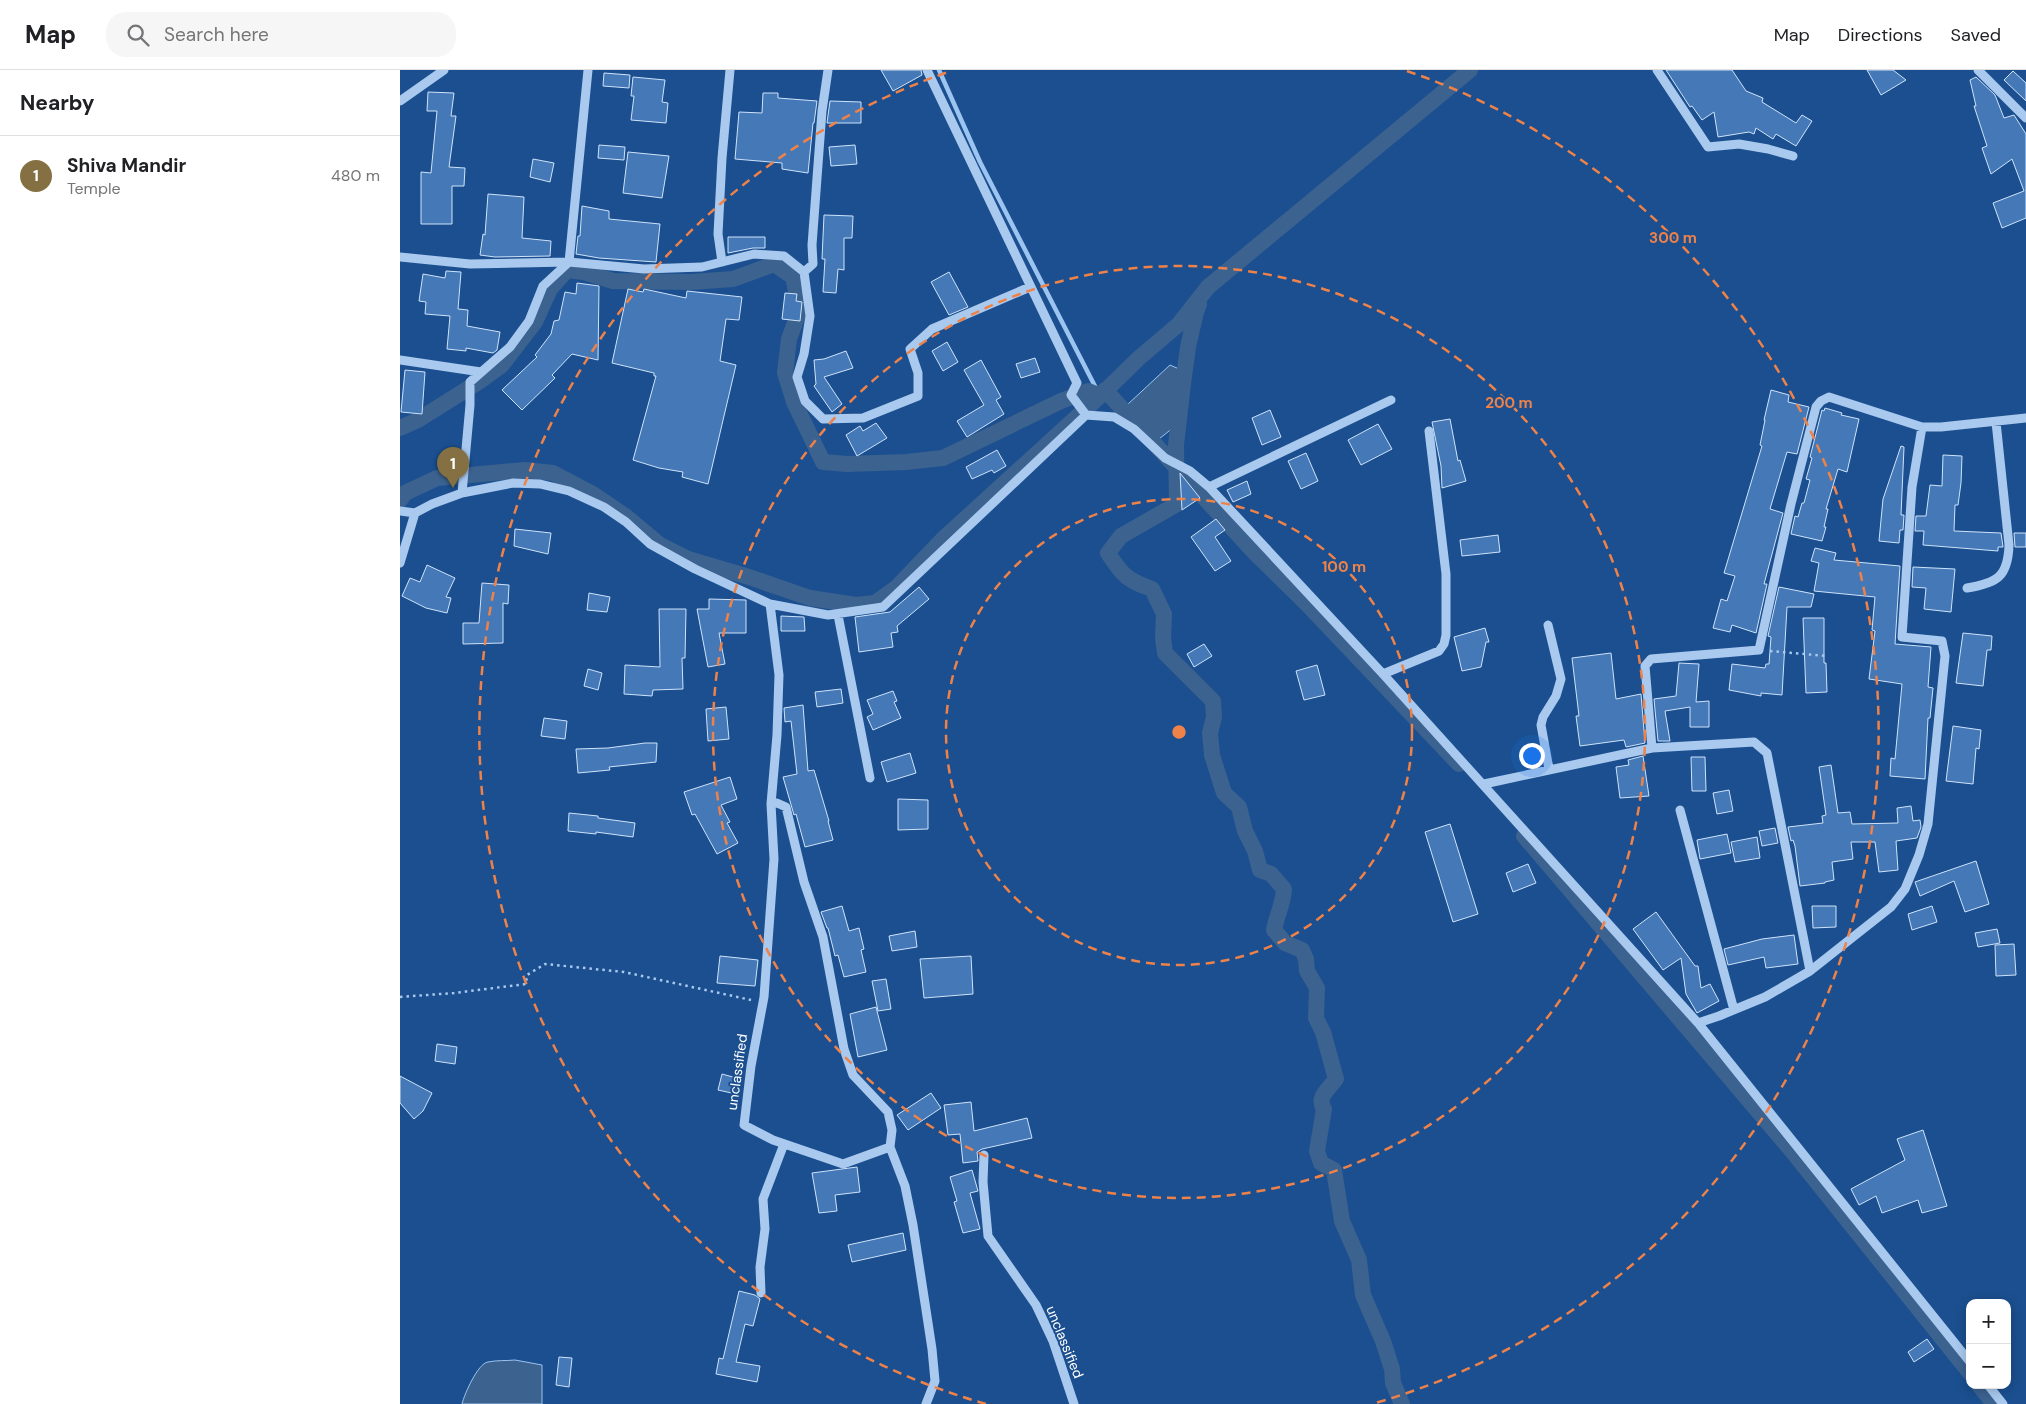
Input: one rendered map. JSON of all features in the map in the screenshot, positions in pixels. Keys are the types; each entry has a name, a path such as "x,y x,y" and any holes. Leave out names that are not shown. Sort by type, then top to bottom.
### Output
{"street":[{"path":"400,101 444,70"},
{"path":"462,490 470,405 470,382 510,347 529,321 543,286 569,262 588,70"},
{"path":"722,262 718,234 722,158 730,70"},
{"path":"804,272 813,264 812,245 815,204 828,70"},
{"path":"927,70 1077,383 1071,395 1086,415"},
{"path":"1657,70 1708,147 1739,144 1793,156"},
{"path":"1978,70 2026,118"},
{"path":"400,257 470,264 569,262 644,269 702,267 754,254 784,256 804,272 810,316 804,354 797,376 805,401 823,419 863,418 918,396 918,373 910,349 932,328 1030,287"},
{"path":"400,360 481,372"},
{"path":"1652,748 1646,697 1645,666 1647,661 1651,658 1759,650 1791,504 1816,407 1821,401 1830,397 1922,428 2026,418"},
{"path":"1209,487 1391,400"},
{"path":"400,511 415,513 462,490 512,483 540,484 569,491 604,507 626,522 650,544 695,569 770,604 807,612 838,615 883,607 1086,415 1114,417 1134,429 1165,458 1181,466 1209,487 1484,784 1698,1023 1966,1357"},
{"path":"1967,588 1988,584 2001,575 2008,562 2009,545 1996,422"},
{"path":"1698,1023 1765,997 1810,971 1890,907 1905,889 1916,863 1928,824 1945,656 1942,641 1902,637 1912,487 1922,428"},
{"path":"1384,674 1439,651 1444,644 1446,635 1446,574 1429,431"},
{"path":"400,563 415,513"},
{"name":"unclassified","path":"770,604 780,674 771,804 774,859 763,1001 750,1066 744,1125 784,1144 843,1164 890,1147"},
{"path":"838,615 870,778"},
{"path":"1548,625 1562,679 1556,696 1543,717 1541,725 1549,769"},
{"path":"1484,784 1652,748 1754,742 1767,754 1810,971"},
{"path":"771,804 777,803 786,806 804,882 822,937 844,1049 853,1075 888,1112 892,1130 890,1147 905,1186 915,1235 931,1340 936,1381 926,1404"},
{"path":"1680,810 1734,1010"},
{"path":"761,1293 760,1267 765,1229 763,1199 784,1144"},
{"name":"unclassified","path":"984,1155 983,1182 988,1236 1036,1305 1053,1341 1074,1404"},
{"path":"1991,1389 2004,1404"}],"path":[{"path":"1759,650 1827,656"},
{"path":"400,997 454,993 526,984 528,975 545,964 624,972 727,996 763,1001"}],"water":[{"path":"1170,365 1179,369 1174,427 1159,439 1127,405"},
{"path":"515,1360 542,1365 542,1404 462,1404 472,1380 484,1364 491,1361"}],"building":[{"path":"881,70 921,70 922,75 893,91"},
{"path":"1666,70 1732,70 1746,91 1763,98 1762,102 1796,123 1802,115 1812,121 1796,146 1776,134 1773,139 1756,128 1754,134 1749,132 1718,137 1714,112 1702,120 1692,106 1690,107"},
{"path":"1867,70 1893,70 1906,80 1881,95"},
{"path":"2013,71 2026,83 2026,101 2004,80"},
{"path":"604,73 630,75 629,88 603,86"},
{"path":"633,77 665,80 662,102 668,103 666,123 631,120 634,96 631,96"},
{"path":"1976,77 1995,95 2004,118 2014,115 2026,134 2026,218 2002,228 1993,203 2024,191 2012,159 1991,174 1982,148 1987,146 1974,106 1976,106 1970,80"},
{"path":"428,92 454,93 451,116 456,116 449,167 465,168 464,186 452,186 452,224 421,224 421,172 431,173 437,111 427,111"},
{"path":"763,93 778,93 778,98 817,101 808,173 782,169 782,163 735,159 739,112 762,113"},
{"path":"830,101 861,102 861,123 827,123"},
{"path":"599,145 625,147 624,160 598,158"},
{"path":"855,145 857,164 831,166 829,147"},
{"path":"628,152 669,156 662,198 623,193"},
{"path":"533,159 554,163 550,182 530,177"},
{"path":"488,194 524,197 522,238 551,241 550,256 495,257 480,255 483,234 485,235"},
{"path":"582,206 609,211 609,219 660,224 656,262 599,258 576,254 578,236 580,236"},
{"path":"824,215 853,216 852,238 844,238 844,270 838,269 836,293 823,292 825,259 822,259"},
{"path":"728,237 765,237 765,248 753,248 728,253"},
{"path":"446,271 461,272 458,309 468,310 467,326 500,332 497,350 493,353 466,348 466,351 447,349 450,316 425,314 426,302 419,301 423,274 445,278"},
{"path":"949,272 968,307 949,315 931,282"},
{"path":"577,283 599,286 598,360 572,354 552,375 555,378 522,410 502,390 537,357 535,355 551,334 554,321 559,320 565,292 576,294"},
{"path":"628,289 643,292 644,289 686,298 687,291 742,297 739,320 726,319 720,361 736,365 708,484 682,477 683,472 659,468 633,460 656,376 654,376 654,373 612,363"},
{"path":"785,293 797,294 796,301 802,302 800,321 782,319"},
{"path":"947,342 958,362 943,371 932,351"},
{"path":"846,351 853,368 824,377 842,404 832,412 814,386 816,384 814,360 824,359"},
{"path":"1035,358 1040,372 1021,378 1016,364"},
{"path":"981,360 1001,397 996,400 1004,414 967,437 957,421 984,405 964,370"},
{"path":"405,370 425,372 422,414 401,412"},
{"path":"1771,390 1789,395 1788,402 1809,407 1797,454 1787,452 1770,509 1783,513 1764,584 1767,584 1756,633 1732,625 1730,632 1713,628 1721,599 1727,601 1735,576 1724,573 1762,446 1760,445 1764,420"},
{"path":"1825,408 1842,413 1841,415 1859,419 1847,472 1838,469 1826,509 1828,509 1824,527 1826,527 1822,541 1791,534 1795,516 1798,517 1802,503 1804,503 1810,480 1806,479 1812,458 1810,457 1822,410 1824,411"},
{"path":"1270,410 1281,437 1262,445 1252,418"},
{"path":"1450,419 1458,461 1460,460 1466,481 1442,488 1441,466 1432,422"},
{"path":"876,423 887,438 857,456 846,435 860,426 863,431"},
{"path":"1378,424 1392,449 1361,465 1348,440"},
{"path":"1901,446 1904,447 1901,515 1904,515 1903,530 1900,530 1899,543 1879,541 1883,499"},
{"path":"997,450 1006,466 994,473 992,470 972,479 966,467"},
{"path":"1306,453 1318,481 1301,489 1288,461"},
{"path":"1943,455 1962,456 1961,483 1958,505 1955,505 1954,531 2001,533 2003,547 1998,547 1998,551 1923,545 1924,531 1915,531 1916,516 1926,516 1930,485 1942,486"},
{"path":"1180,473 1200,498 1182,510"},
{"path":"1247,481 1251,494 1233,502 1227,490"},
{"path":"1216,519 1225,530 1215,537 1231,561 1215,571 1191,537"},
{"path":"515,529 551,533 548,554 514,546"},
{"path":"2014,533 2026,533 2026,547 2015,547"},
{"path":"1498,535 1500,552 1462,556 1460,540"},
{"path":"1815,548 1836,553 1834,560 1900,566 1895,644 1931,647 1928,687 1933,688 1930,718 1928,718 1925,779 1890,776 1891,758 1895,759 1902,684 1869,679 1875,631 1872,630 1875,597 1814,591 1819,563 1811,561"},
{"path":"427,565 455,578 446,597 451,598 447,613 426,608 402,596 410,578 420,582"},
{"path":"1913,567 1955,569 1951,612 1924,609 1926,588 1912,587"},
{"path":"482,583 509,585 508,604 503,603 503,643 463,644 463,623 479,623"},
{"path":"919,587 929,599 897,626 898,632 891,633 893,647 859,652 855,617 890,612"},
{"path":"1779,587 1814,594 1811,607 1787,607 1782,695 1761,693 1761,696 1729,690 1732,664 1765,668 1766,664 1769,664 1771,637 1768,636"},
{"path":"589,593 610,597 607,612 587,610"},
{"path":"709,599 746,600 746,633 719,633 725,664 708,667 697,609 709,609"},
{"path":"659,609 686,609 685,658 682,658 683,689 653,690 652,696 624,694 625,665 660,667"},
{"path":"781,616 804,617 805,631 781,631"},
{"path":"1803,618 1824,618 1824,663 1826,663 1827,692 1806,693"},
{"path":"1485,628 1489,642 1486,642 1481,667 1462,671 1454,637"},
{"path":"1963,633 1992,636 1991,650 1987,650 1983,686 1956,683"},
{"path":"1204,644 1212,656 1194,667 1187,654"},
{"path":"1611,653 1616,699 1641,694 1645,743 1626,747 1624,740 1580,746 1576,716 1579,716 1572,658"},
{"path":"1679,663 1699,664 1696,702 1709,701 1709,727 1690,727 1690,707 1665,711 1670,741 1658,741 1654,699 1676,696"},
{"path":"1317,665 1325,695 1304,700 1296,671"},
{"path":"588,669 602,673 598,690 584,686"},
{"path":"841,689 843,703 817,707 815,692"},
{"path":"893,691 897,701 894,702 901,718 873,730 867,717 873,714 867,700"},
{"path":"803,705 808,771 814,770 833,840 805,847 783,777 797,774 791,721 785,722 784,708"},
{"path":"726,707 729,739 708,741 706,709"},
{"path":"544,718 567,721 565,739 541,736"},
{"path":"1953,726 1981,730 1979,749 1976,748 1973,784 1946,781"},
{"path":"657,743 656,762 609,767 610,770 578,773 576,749 608,748"},
{"path":"910,753 916,773 887,782 881,762"},
{"path":"1643,756 1649,796 1620,798 1616,767 1629,765 1628,760"},
{"path":"1691,757 1705,757 1706,791 1692,791"},
{"path":"1831,765 1838,813 1850,812 1852,824 1898,823 1897,808 1911,806 1913,821 1920,820 1921,827 1917,838 1896,841 1898,870 1879,872 1875,842 1851,842 1853,859 1832,862 1834,880 1800,886 1795,846 1793,840 1791,841 1788,827 1823,823 1822,816 1826,815 1819,767"},
{"path":"730,777 737,799 721,805 730,822 727,823 738,843 717,854 695,814 692,815 684,792"},
{"path":"1729,790 1733,811 1717,814 1713,793"},
{"path":"898,799 928,800 928,829 898,830"},
{"path":"569,813 635,823 633,837 596,832 596,834 568,831"},
{"path":"1450,824 1478,914 1453,922 1425,832"},
{"path":"1775,828 1778,843 1762,846 1759,831"},
{"path":"1727,834 1731,853 1700,859 1697,840"},
{"path":"1757,837 1760,858 1735,862 1731,842"},
{"path":"1976,861 1989,904 1965,912 1954,881 1920,896 1915,882"},
{"path":"1528,864 1536,883 1513,892 1506,873"},
{"path":"842,906 849,931 859,928 864,949 861,950 866,972 844,977 838,955 835,956 828,928 821,912"},
{"path":"1812,906 1836,906 1836,927 1813,928"},
{"path":"1932,906 1937,922 1912,930 1908,914"},
{"path":"1656,912 1695,966 1698,966 1701,988 1710,984 1719,1001 1697,1013 1686,994 1681,958 1663,970 1633,929"},
{"path":"1997,929 2000,943 1978,947 1975,933"},
{"path":"915,931 917,947 892,951 889,936"},
{"path":"1794,935 1798,964 1766,968 1764,957 1728,965 1724,949 1762,939"},
{"path":"2014,944 2016,975 1996,976 1995,945"},
{"path":"720,956 758,960 755,986 717,983"},
{"path":"971,956 973,994 924,998 920,959"},
{"path":"886,979 891,1009 878,1011 872,981"},
{"path":"876,1007 887,1050 858,1057 850,1014"},
{"path":"437,1044 457,1047 455,1064 435,1061"},
{"path":"722,1074 740,1079 736,1094 718,1090"},
{"path":"400,1076 432,1093 423,1111 414,1119 400,1103"},
{"path":"931,1093 941,1108 908,1130 897,1115"},
{"path":"971,1102 974,1131 1027,1118 1032,1138 982,1149 977,1152 978,1161 963,1163 960,1134 948,1135 944,1105"},
{"path":"1923,1130 1947,1206 1922,1213 1918,1200 1882,1213 1876,1196 1859,1205 1851,1189 1905,1160 1897,1139"},
{"path":"857,1167 860,1192 835,1195 837,1211 819,1213 812,1173"},
{"path":"972,1170 978,1191 970,1193 980,1229 963,1233 954,1202 957,1201 950,1177"},
{"path":"903,1233 906,1250 852,1262 848,1245"},
{"path":"739,1291 755,1295 760,1299 753,1326 745,1324 736,1362 760,1366 757,1382 716,1374 719,1358 723,1359"},
{"path":"1927,1339 1934,1349 1914,1362 1908,1352"},
{"path":"559,1357 572,1358 569,1387 556,1385"}],"waterway":[{"path":"939,70 980,162 1100,396"},
{"path":"400,500 405,493 437,478 525,470 553,473 593,494 624,515 660,545 688,559 810,598 856,605 875,603 896,588 943,539 1139,358 1179,324 1208,287 1470,70"},
{"path":"400,428 418,420 502,365 535,322 550,289 567,270 584,272 613,281 691,282 733,279 774,264 793,277 800,309 789,339 785,373 794,402 823,462 847,464 906,462 943,458 1061,401 1088,391 1100,396"},
{"path":"1199,304 1188,347 1176,445 1177,504 1121,536 1108,553 1117,567 1126,576 1152,589 1164,614 1163,638 1165,653 1213,701 1214,717 1210,733 1212,755 1224,793 1239,807 1245,831 1255,851 1260,870 1271,874 1284,889 1274,930 1285,943 1302,950 1306,959 1307,971 1317,988 1316,1018 1323,1032 1336,1079 1322,1097 1324,1109 1317,1151 1321,1163 1334,1170 1342,1221 1359,1260 1363,1295 1383,1341 1392,1369 1393,1383 1402,1404"},
{"path":"1105,390 1255,553 1305,602 1459,764"},
{"path":"1524,836 1792,1151 1966,1368"},
{"path":"1982,1389 1994,1404"}],"place":[{"name":"Shiva Mandir","path":"453,488"}]}
